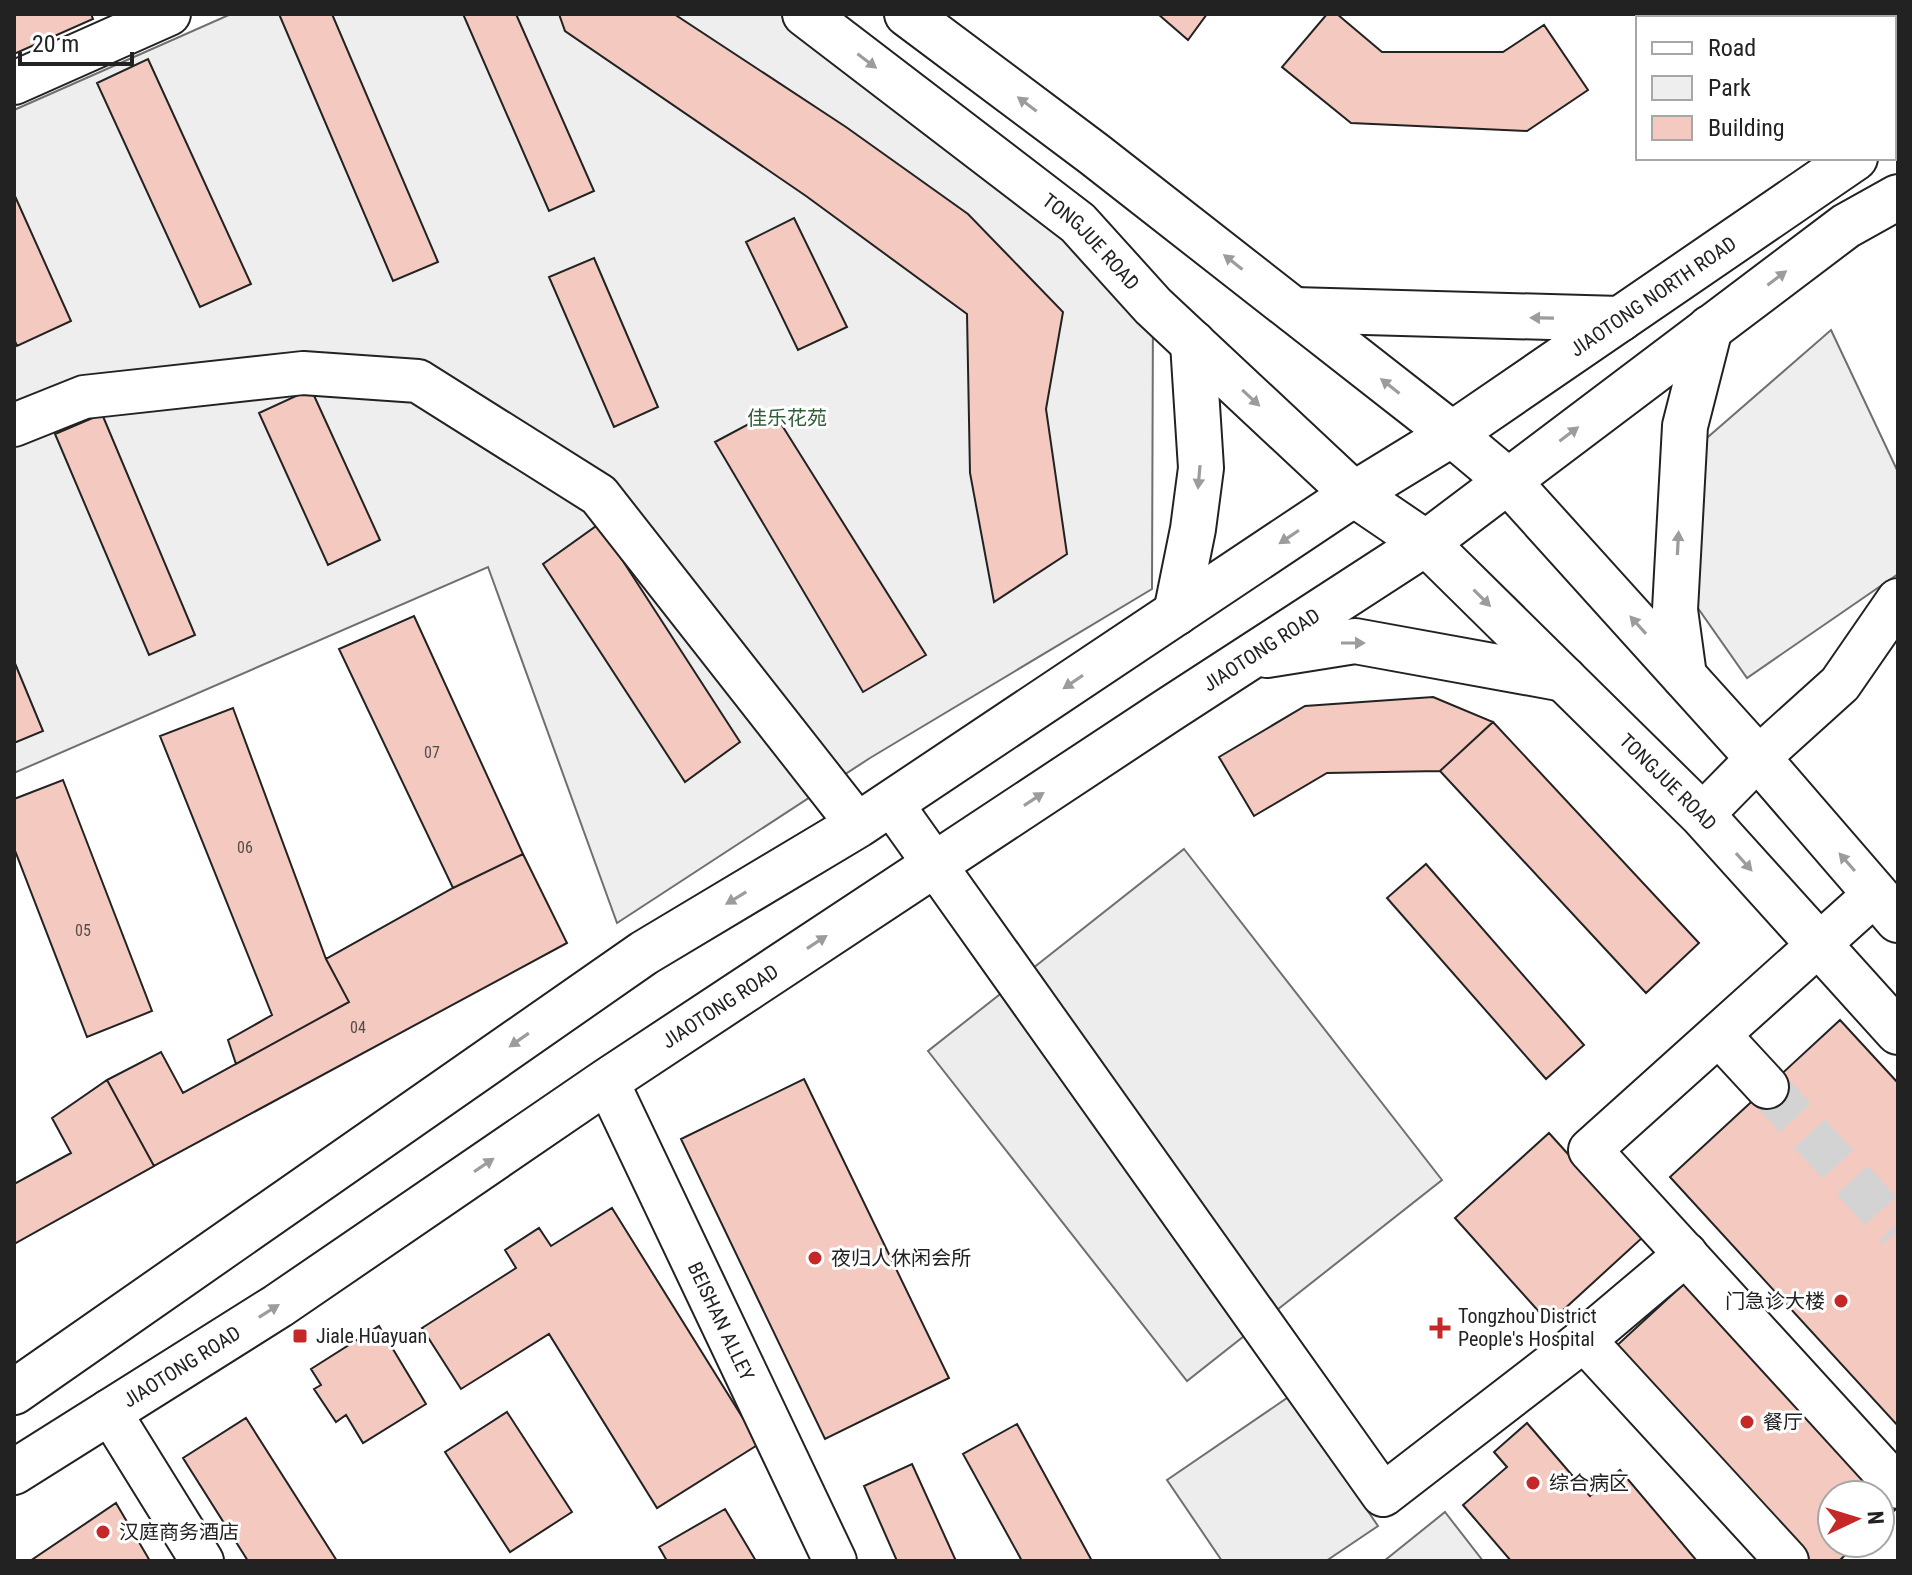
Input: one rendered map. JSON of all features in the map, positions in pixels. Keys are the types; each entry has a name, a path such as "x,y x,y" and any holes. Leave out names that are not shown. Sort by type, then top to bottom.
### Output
{"main road":[{"name":"TONGJUE ROAD","path":"805,14 1078,223 1153,306 1354,494 1426,543 1702,815 1898,1032"},
{"path":"907,14 1094,154 1507,480 1758,758 1886,907"},
{"name":"JIAOTONG NORTH ROAD","path":"1354,494 1452,434 1852,160"},
{"path":"1507,480 1846,226 1898,197"},
{"path":"1294,310 1620,319"},
{"path":"1684,676 1675,610 1685,426 1710,328"},
{"path":"1176,613 1193,529 1201,468 1193,343"},
{"name":"JIAOTONG ROAD","path":"14,1472 278,1306 607,1081 1426,543 1507,480"},
{"path":"14,1392 644,953 875,814 1354,494"},
{"path":"1249,658 1355,641 1564,679"}],"street":[{"path":"14,83 169,14"},
{"path":"14,425 84,397 303,373 418,381 599,495 875,814 1383,1495 1584,1340 1686,1254"},
{"path":"1702,815 1758,758 1840,684 1898,600"},
{"path":"1886,907 1719,1035 1590,1150 1898,1487"},
{"path":"1719,1035 1767,1087"},
{"name":"BEISHAN ALLEY","path":"607,1081 835,1561"},
{"path":"1584,1340 1787,1561"},
{"path":"109,1411 202,1561"}],"green space":[{"name":"佳乐花苑","path":"231,14 805,14 1153,306 1152,589 870,758 617,923 488,567 14,773 14,110"},
{"path":"1831,330 1898,472 1898,574 1747,678 1674,574 1693,450"},
{"path":"1445,1512 1483,1561 1384,1561"}],"shaded area":[{"path":"1184,849 1442,1180 1187,1381 928,1051"},
{"path":"1290,1396 1378,1526 1326,1561 1222,1561 1167,1480"}],"building":[{"path":"14,14 91,14 93,19 14,54"},
{"path":"279,14 332,14 438,262 393,281"},
{"path":"463,14 516,14 594,191 549,211"},
{"path":"559,14 674,14 846,127 968,214 1063,312 1046,409 1067,554 994,602 970,473 967,314 806,196 565,31"},
{"path":"1158,14 1207,14 1188,40"},
{"path":"1327,14 1337,14 1382,52 1503,52 1544,25 1588,90 1527,131 1351,123 1282,67"},
{"path":"148,59 251,284 200,307 97,83"},
{"path":"14,194 71,321 17,346 14,339"},
{"path":"794,218 847,327 798,350 746,242"},
{"path":"594,258 658,407 614,427 549,277"},
{"path":"311,389 380,540 328,565 259,413"},
{"path":"773,411 926,655 863,692 715,442"},
{"path":"102,414 195,635 149,655 55,434"},
{"path":"599,524 740,742 685,782 543,564"},
{"path":"414,616 523,854 453,888 339,649"},
{"path":"14,661 43,731 14,743"},
{"path":"1433,697 1493,722 1440,771 1327,773 1254,816 1219,757 1305,706"},
{"path":"233,708 326,959 349,1002 236,1064 228,1040 272,1015 160,736"},
{"path":"1493,722 1699,943 1646,993 1440,771"},
{"path":"63,780 152,1011 87,1037 14,848 14,799"},
{"path":"523,854 567,943 154,1166 107,1080 161,1052 183,1093 349,1002 326,959 453,888"},
{"path":"1426,864 1584,1045 1546,1079 1387,898"},
{"name":"门急诊大楼","path":"1840,1020 1898,1083 1898,1426 1670,1177"},
{"name":"夜归人休闲会所","path":"804,1079 949,1378 825,1439 681,1139"},
{"path":"107,1080 154,1166 14,1244 14,1184 71,1153 52,1118"},
{"path":"1549,1133 1643,1237 1549,1323 1455,1218"},
{"path":"612,1208 759,1444 657,1508 549,1334 461,1389 422,1328 516,1268 505,1250 539,1228 551,1246"},
{"name":"餐厅","path":"1687,1281 1867,1479 1816,1479 1816,1559 1841,1559 1804,1561 1612,1350"},
{"path":"379,1326 426,1404 363,1443 346,1415 336,1422 314,1389 321,1385 311,1369"},
{"path":"507,1412 572,1512 510,1552 445,1452"},
{"path":"246,1418 337,1561 248,1561 183,1458"},
{"name":"综合病区","path":"1527,1423 1590,1496 1620,1470 1697,1561 1511,1561 1463,1505 1507,1467 1494,1452"},
{"path":"1017,1424 1092,1561 1022,1561 963,1454"},
{"path":"912,1464 956,1561 897,1561 864,1486"},
{"name":"汉庭商务酒店","path":"116,1503 150,1561 30,1561"},
{"path":"725,1509 756,1561 667,1561 659,1547"}],"tunnel":[{"path":"1767,1087 1898,1230"}],"place":[{"name":"夜归人休闲会所","path":"815,1258"},
{"name":"门急诊大楼","path":"1841,1301"},
{"name":"Tongzhou District People's Hospital","path":"1440,1328"},
{"name":"Jiale Huayuan","path":"300,1336"},
{"name":"餐厅","path":"1747,1422"},
{"name":"综合病区","path":"1533,1483"},
{"name":"汉庭商务酒店","path":"103,1532"}]}
